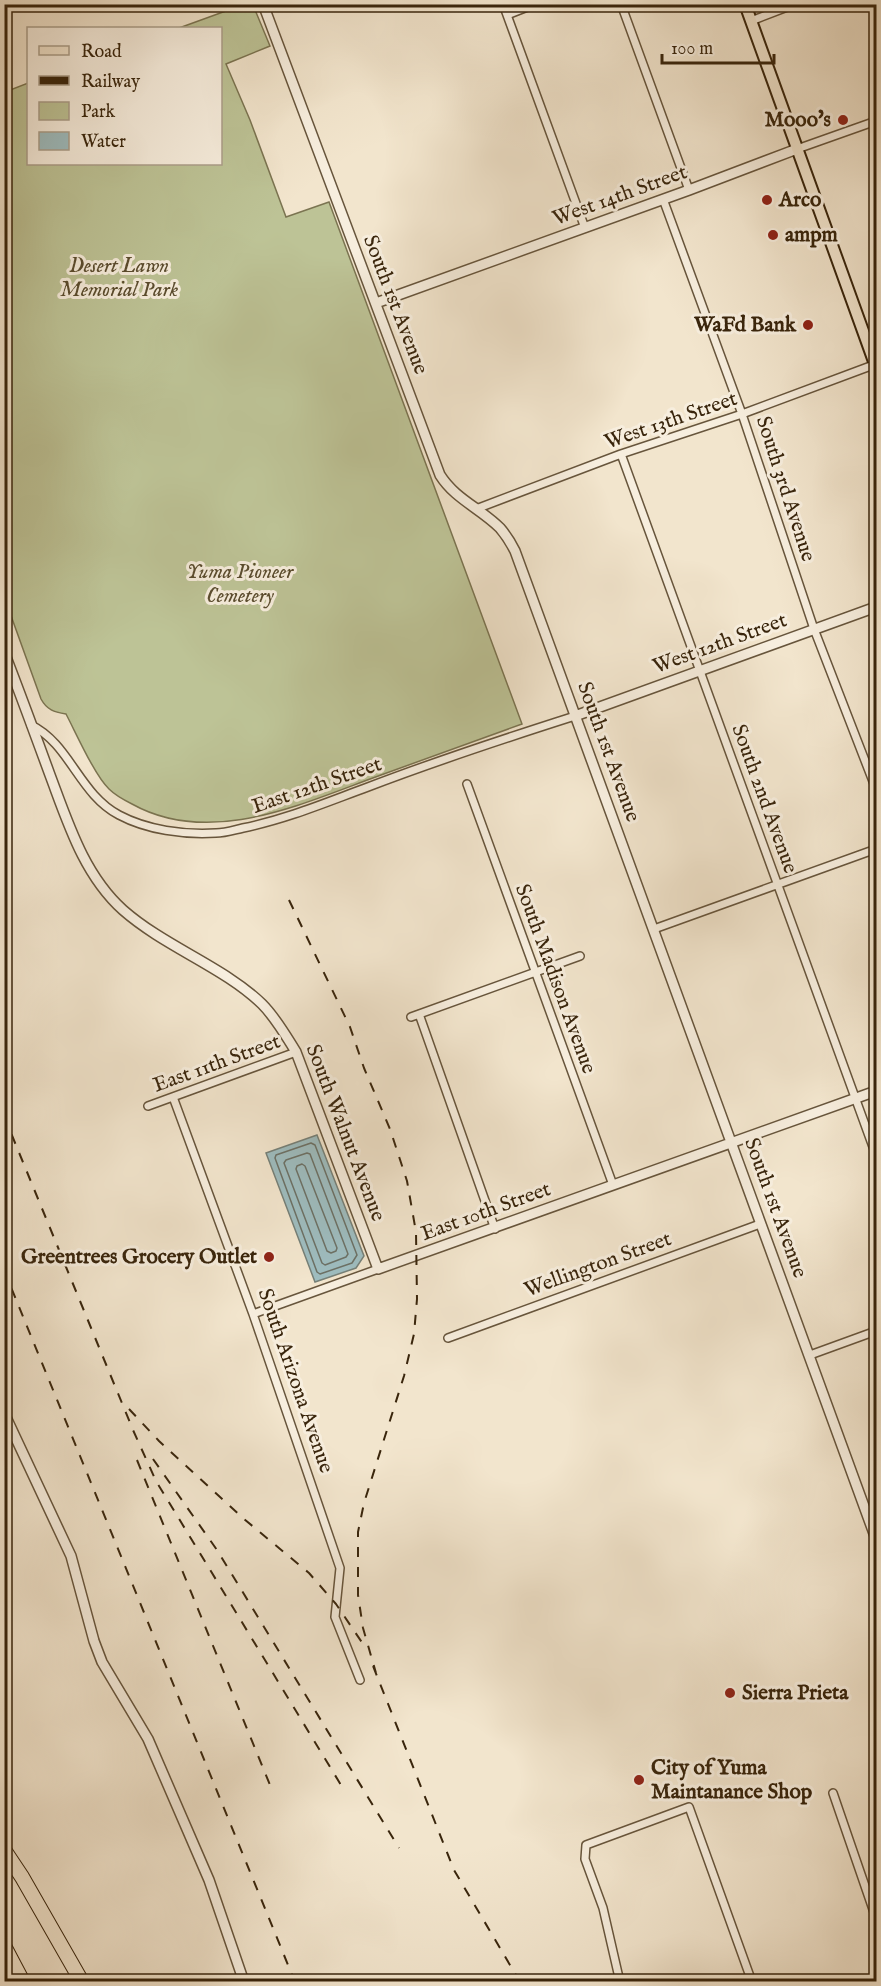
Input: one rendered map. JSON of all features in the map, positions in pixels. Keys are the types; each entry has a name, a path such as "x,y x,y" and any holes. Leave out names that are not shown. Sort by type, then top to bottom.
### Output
{"highway":[{"path":"4,1850 22,1876 82,1982"},
{"path":"4,1946 23,1982"}],"main road":[{"path":"745,4 876,365"}],"street":[{"name":"South 1st Avenue","path":"263,4 440,475 447,487 457,496 499,527 515,551 876,1539"},
{"path":"503,4 585,228"},
{"path":"507,15 535,4"},
{"path":"621,4 689,190"},
{"path":"751,21 795,4"},
{"name":"West 14th Street","path":"376,303 876,121"},
{"name":"South 3rd Avenue","path":"663,199 742,414 814,629 876,789"},
{"name":"West 13th Street","path":"476,509 621,454 742,414 876,365"},
{"name":"South 2nd Avenue","path":"621,454 876,1155"},
{"name":"West 12th Street","path":"575,716 876,607"},
{"path":"4,652 31,725"},
{"name":"East 12th Street","path":"31,725 50,737 86,788 102,804 118,814 137,823 176,832 217,833 258,825 308,811 368,787 575,716"},
{"name":"South Walnut Avenue","path":"31,725 78,846 103,889 124,910 167,942 223,976 262,1005 278,1024 296,1052 378,1269"},
{"name":"South Madison Avenue","path":"467,784 613,1185"},
{"path":"654,929 876,849"},
{"path":"411,1017 580,956"},
{"path":"419,1014 495,1228"},
{"name":"East 11th Street","path":"148,1106 296,1052"},
{"name":"East 10th Street","path":"253,1314 876,1091"},
{"name":"South Arizona Avenue","path":"173,1097 253,1314 340,1568 334,1617 360,1680"},
{"name":"Wellington Street","path":"448,1338 760,1224"},
{"path":"810,1355 876,1331"},
{"path":"4,1413 71,1556 102,1662 148,1739 209,1880 244,1982"},
{"path":"833,1793 876,1918"},
{"path":"620,1982 603,1908 585,1859 586,1845 689,1807 752,1982"}],"green space":[{"name":"Yuma Pioneer Cemetery","path":"245,4 253,5 270,46 226,64 250,120 286,217 329,202 522,724 320,798 289,808 225,822 193,822 162,817 132,804 109,789 92,765 66,714 51,710 41,699 5,599 5,92 27,83 27,165 222,165 222,27 182,27"}],"water":[{"path":"317,1135 364,1256 356,1268 315,1282 266,1153"}],"railway":[{"path":"289,900 350,1027 364,1068 390,1129 407,1181 416,1232 417,1299 414,1334 404,1376 364,1503 358,1532 358,1595 363,1628 376,1673"},
{"path":"4,1116 156,1481 341,1785"},
{"path":"4,1270 295,1982"},
{"path":"129,1409 159,1441 244,1519 309,1573 336,1604 363,1644"},
{"path":"153,1459 217,1550 399,1848"},
{"path":"137,1460 270,1785"},
{"path":"373,1666 454,1870 520,1982"}],"place":[{"name":"Mooo's","path":"843,120"},
{"name":"Arco","path":"767,200"},
{"name":"ampm","path":"773,235"},
{"name":"WaFd Bank","path":"808,325"},
{"name":"Greentrees Grocery Outlet","path":"269,1257"},
{"name":"Sierra Prieta","path":"730,1693"},
{"name":"City of Yuma Maintanance Shop","path":"639,1780"}],"park label":[{"name":"Desert Lawn Memorial Park","path":"119,278"}]}
